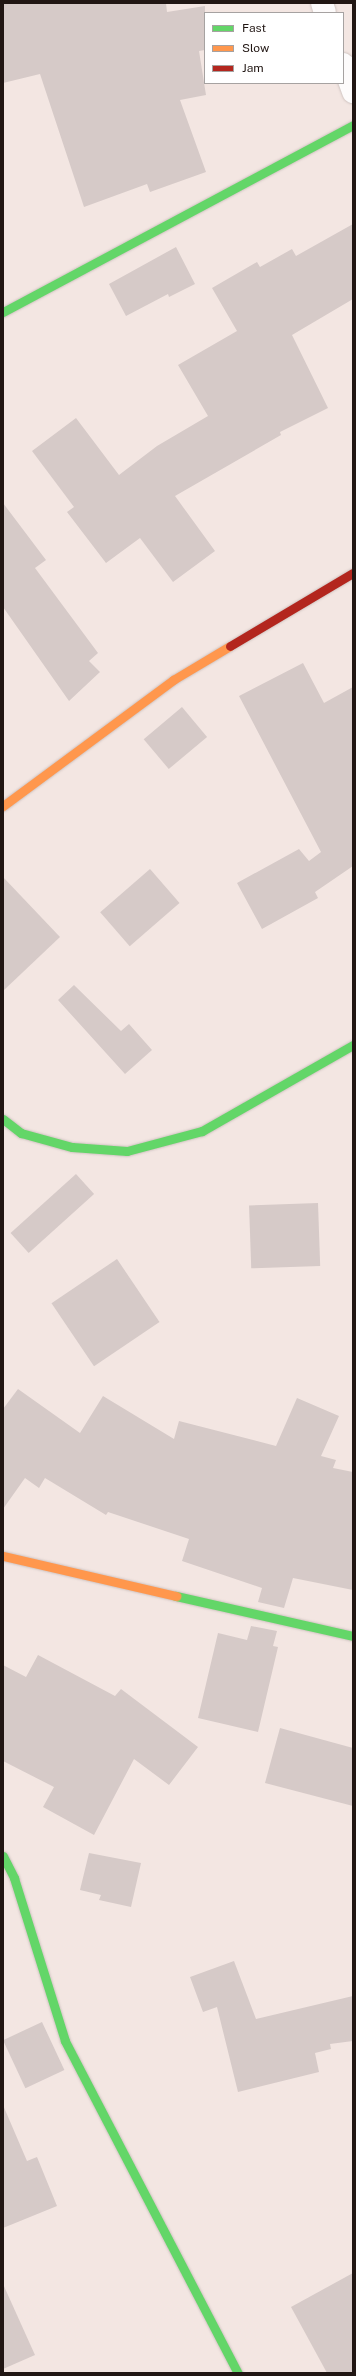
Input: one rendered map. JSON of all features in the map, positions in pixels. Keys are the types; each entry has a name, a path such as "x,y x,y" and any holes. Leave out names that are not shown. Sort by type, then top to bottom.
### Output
{"street":[{"path":"344,67 353,92"},
{"path":"3,312 353,124"},
{"path":"3,806 172,680 353,573"},
{"path":"3,1119 21,1133 72,1147 127,1151 202,1131 353,1045"},
{"path":"3,1556 353,1636"},
{"path":"3,1856 14,1878 65,2041 238,2373"}],"building":[{"path":"3,3 166,3 167,12 205,6 204,50 199,51 206,95 180,100 206,172 150,192 147,184 84,207 40,74 3,83"},
{"path":"353,224 353,299 292,335 328,408 280,432 281,435 175,496 215,551 173,582 140,538 106,563 67,512 74,507 32,451 76,418 119,475 157,446 208,416 178,365 237,331 212,288 257,262 260,267 292,249 296,256"},
{"path":"176,247 195,284 169,297 168,294 126,316 109,284"},
{"path":"3,503 46,560 35,568 98,653 89,661 100,672 69,701 3,607"},
{"path":"303,663 324,703 353,687 353,866 315,892 318,898 262,929 237,883 299,849 309,861 321,852 239,696"},
{"path":"182,707 207,737 169,769 144,739"},
{"path":"150,869 180,903 130,946 100,912"},
{"path":"3,877 60,937 3,991"},
{"path":"74,985 121,1031 129,1024 152,1050 125,1074 58,1000"},
{"path":"76,1174 94,1194 29,1253 11,1233"},
{"path":"318,1203 320,1266 251,1268 249,1205"},
{"path":"117,1259 159,1322 94,1366 52,1303"},
{"path":"18,1389 80,1433 103,1396 174,1439 179,1421 276,1446 297,1398 339,1416 321,1456 336,1460 333,1468 353,1472 353,1590 293,1578 284,1608 258,1602 262,1588 182,1561 189,1539 108,1512 106,1515 45,1478 39,1488 25,1478 3,1509 3,1409"},
{"path":"251,1626 277,1631 273,1646 278,1647 258,1732 198,1718 218,1633 247,1640"},
{"path":"38,1655 115,1696 121,1689 198,1747 169,1785 134,1759 94,1835 43,1807 54,1787 3,1761 3,1665 26,1677"},
{"path":"280,1728 353,1748 353,1806 265,1783"},
{"path":"89,1853 141,1863 131,1907 99,1900 101,1895 80,1890"},
{"path":"234,1961 256,2019 353,1996 353,2041 330,2044 331,2049 315,2053 319,2072 238,2092 217,2007 203,2012 190,1977"},
{"path":"42,2022 64,2070 25,2088 3,2040"},
{"path":"3,2105 27,2161 37,2157 57,2206 3,2228"},
{"path":"353,2273 353,2373 327,2373 291,2307"},
{"path":"3,2284 35,2355 3,2369"}],"traffic: fast":[{"path":"3,312 353,125"},
{"path":"3,1119 21,1133 72,1147 127,1151 202,1131 353,1045"},
{"path":"176,1596 353,1636"},
{"path":"3,1856 14,1878 65,2041 238,2373"}],"traffic: slow":[{"path":"3,806 173,680 230,646"},
{"path":"3,1556 176,1596"}],"traffic: jam":[{"path":"230,646 353,573"}]}
